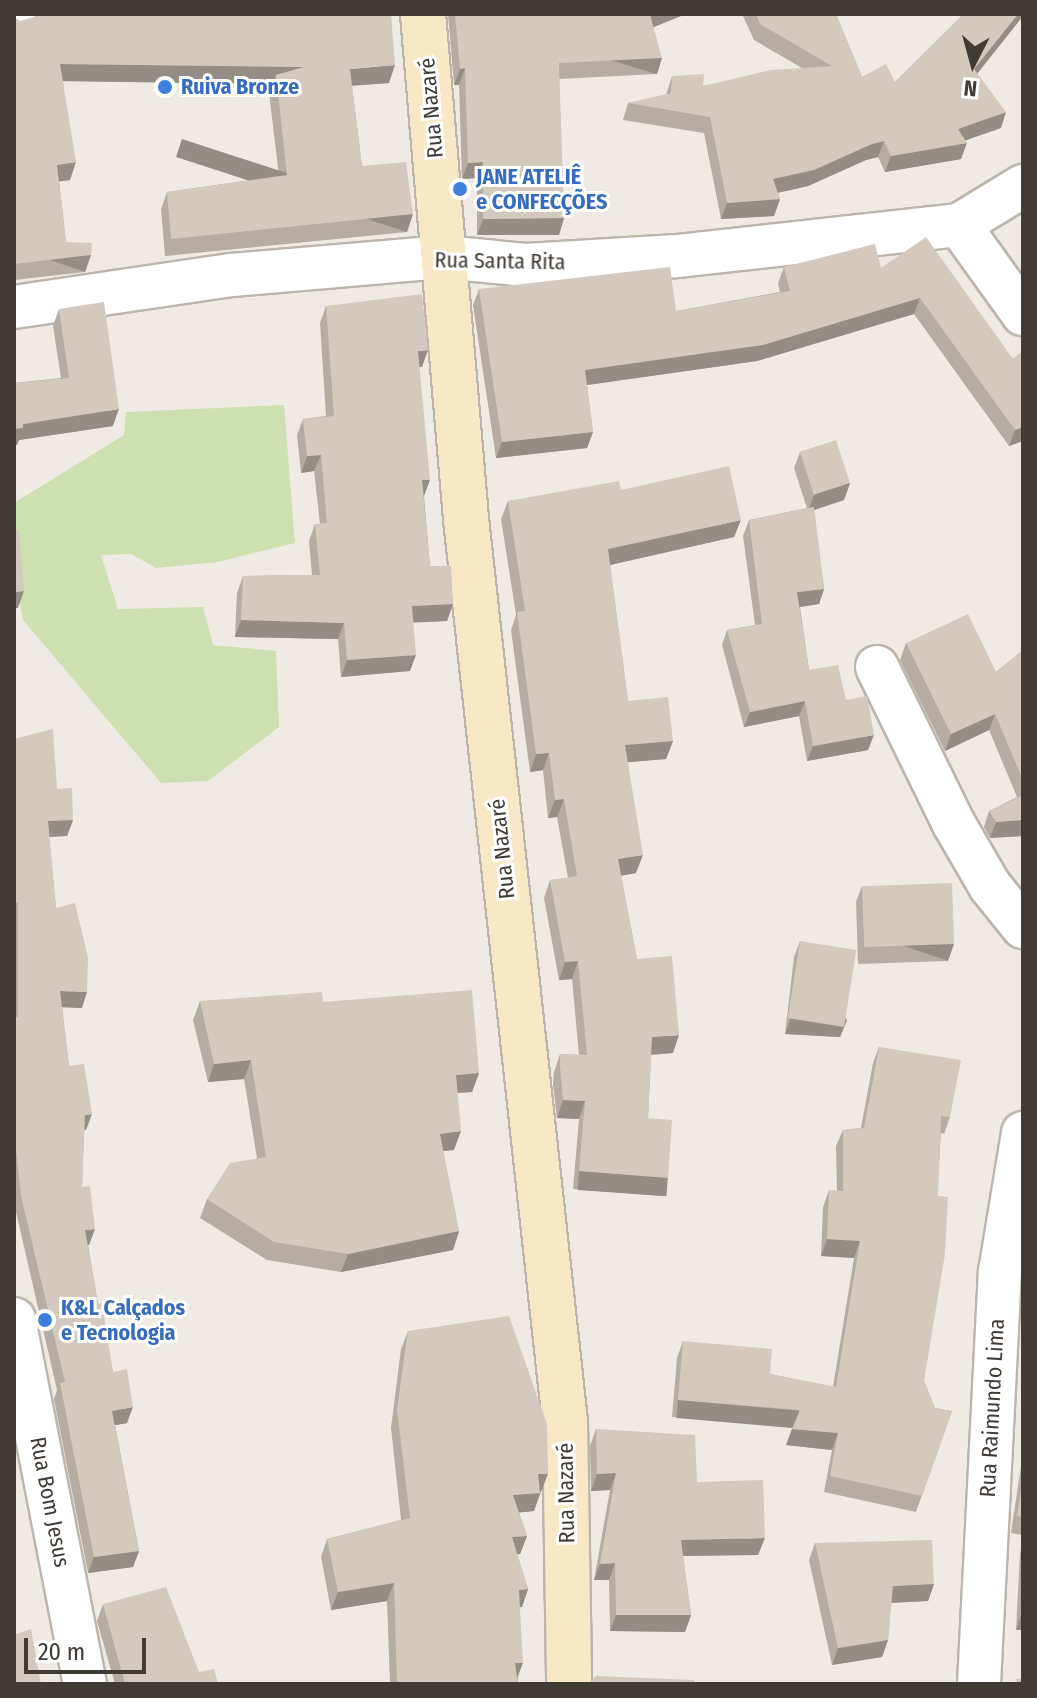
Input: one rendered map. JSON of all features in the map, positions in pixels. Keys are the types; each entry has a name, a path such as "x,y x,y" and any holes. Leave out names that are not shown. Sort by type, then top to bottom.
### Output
{"street":[{"name":"Rua Nazaré","path":"423,14 466,519 565,1421 569,1684"},
{"name":"Rua Santa Rita","path":"14,307 232,275 444,257 526,265 632,259 959,225 1023,186"},
{"path":"959,225 1023,314"},
{"path":"877,667 954,824 990,886 1023,927"},
{"name":"Rua Raimundo Lima","path":"979,1684 1007,1422 1000,1272 1023,1133"},
{"name":"Rua Bom Jesus","path":"14,1319 85,1684"}],"green space":[{"path":"284,405 295,543 218,562 156,568 131,554 101,555 118,609 203,607 213,645 276,651 279,727 208,781 161,783 23,620 14,569 14,503 124,435 126,412"}],"building":[{"path":"36,14 391,14 395,65 350,69 362,166 406,162 413,214 171,239 167,192 287,175 276,75 304,67 60,64 76,162 57,165 66,242 92,243 91,255 14,264 14,17 20,21"},
{"path":"455,14 652,14 662,58 559,63 564,218 483,219 483,162 468,163 465,68 460,69"},
{"path":"756,14 836,14 862,77 886,64 895,82 963,14 1018,14 974,69 1006,112 958,129 967,143 891,156 884,141 872,144 814,170 773,179 780,199 727,203 710,117 628,103 671,93 672,76 704,74 703,86 771,70 832,66 760,24"},
{"path":"926,237 1013,359 1023,351 1023,427 1015,430 920,298 763,345 585,370 593,432 502,442 479,289 670,267 676,311 790,291 784,267 875,244 881,268"},
{"path":"422,294 428,350 418,351 430,480 422,480 430,566 451,566 453,604 412,606 416,655 347,660 344,623 241,620 243,576 320,575 315,524 327,523 321,455 307,456 303,419 334,416 326,306"},
{"path":"104,302 119,409 23,424 23,428 14,429 14,383 69,378 59,309"},
{"path":"836,440 850,483 814,495 800,452"},
{"path":"729,466 741,520 608,549 628,701 668,697 673,741 625,745 643,855 618,859 637,959 672,956 679,1035 652,1037 648,1118 672,1120 668,1178 579,1171 585,1101 563,1100 560,1066 560,1054 587,1055 578,961 565,962 550,880 577,876 564,799 555,800 549,753 536,754 517,612 525,611 508,501 619,481 621,490"},
{"path":"814,507 824,589 797,592 809,670 838,665 846,700 867,696 874,735 813,746 805,701 750,712 727,630 762,624 749,520"},
{"path":"19,530 24,591 14,592 14,531"},
{"path":"968,614 996,672 1023,650 1023,780 995,714 951,734 906,643"},
{"path":"53,729 57,789 72,788 73,820 48,821 56,908 75,903 88,958 87,992 60,991 69,1066 84,1064 92,1114 85,1115 82,1187 90,1186 95,1229 85,1230 98,1304 102,1303 113,1372 127,1369 133,1407 112,1411 139,1551 94,1557 60,1383 65,1382 21,1196 14,1131 18,902 14,903 14,739"},
{"path":"1023,795 1023,820 996,822 989,811"},
{"path":"952,883 954,944 864,947 862,886"},
{"path":"800,941 856,950 844,1027 788,1018"},
{"path":"472,990 479,1073 456,1075 461,1131 440,1134 459,1231 348,1254 274,1242 207,1199 230,1163 266,1157 251,1060 214,1064 200,1001 322,992 323,1002"},
{"path":"879,1047 961,1060 950,1117 941,1116 938,1196 948,1197 945,1254 924,1381 935,1408 952,1411 922,1496 830,1476 838,1433 792,1429 800,1410 678,1400 683,1341 772,1349 770,1374 836,1387 860,1241 827,1239 829,1190 843,1191 843,1130 864,1128"},
{"path":"509,1316 547,1424 548,1474 538,1474 540,1493 513,1495 527,1536 512,1537 528,1589 519,1590 523,1663 515,1663 518,1684 397,1684 394,1583 338,1592 327,1539 410,1518 397,1409 408,1331"},
{"path":"596,1429 695,1435 697,1482 763,1480 765,1538 681,1540 691,1615 616,1615 615,1563 600,1564 616,1473 597,1474"},
{"path":"1023,1476 1023,1517 1017,1516"},
{"path":"932,1540 934,1584 893,1586 888,1640 838,1648 815,1543"},
{"path":"166,1587 199,1672 214,1669 218,1684 125,1684 103,1604"},
{"path":"31,1629 41,1684 14,1684 14,1635"},
{"path":"596,1676 694,1680 695,1684 590,1684"}],"place":[{"name":"Ruiva Bronze","path":"165,87"},
{"name":"JANE ATELIÊ e CONFECÇÕES","path":"460,189"},
{"name":"K&L Calçados e Tecnologia","path":"45,1320"}]}
